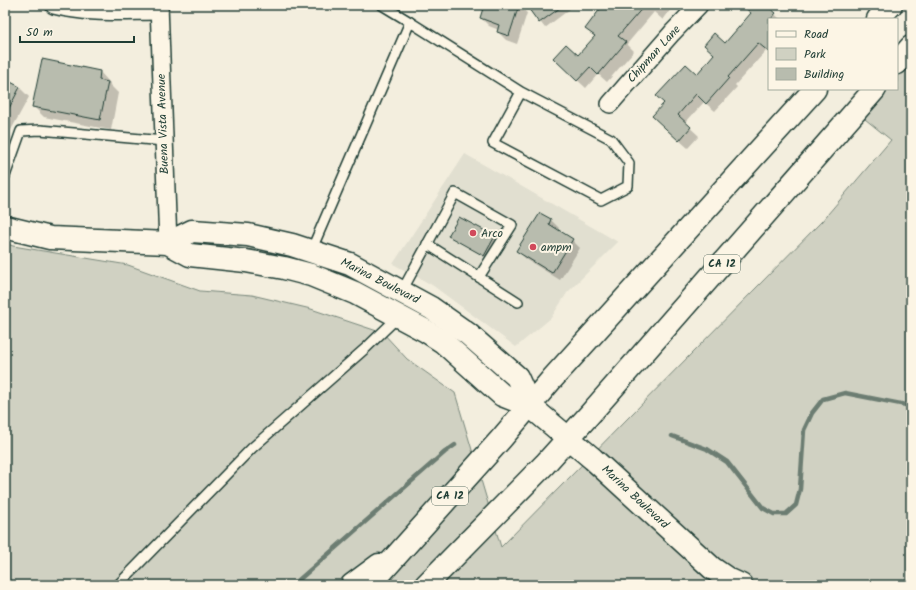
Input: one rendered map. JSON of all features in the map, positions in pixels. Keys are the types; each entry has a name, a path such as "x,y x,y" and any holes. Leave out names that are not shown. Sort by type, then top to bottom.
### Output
{"main road":[{"path":"879,18 891,5"},
{"path":"898,62 911,47"},
{"name":"CA 12","path":"370,585 530,406 552,379 814,90"},
{"name":"CA 12","path":"426,585 568,438 874,90"},
{"name":"Marina Boulevard","path":"5,227 50,238 168,243 190,255 246,261 311,275 355,293 399,316 443,342 502,395 530,406 593,459 712,568 728,579 741,585"},
{"name":"Marina Boulevard","path":"168,243 192,231 248,235 292,245 350,264 431,308 468,334 517,377 530,406"},
{"path":"355,293 369,294 386,299 394,299 402,291"},
{"path":"352,585 405,547"}],"street":[{"path":"54,5 67,8 114,12 159,8"},
{"name":"Chipman Lane","path":"610,104 672,33 699,5"},
{"name":"Buena Vista Avenue","path":"159,8 168,243"}],"lane":[{"path":"382,5 522,92 611,138 630,163 628,186 600,200 493,143 522,92"},
{"path":"311,251 410,22"},
{"path":"5,176 21,131 40,130 164,141"},
{"path":"402,291 455,193 512,225 479,277"},
{"path":"427,244 518,302"},
{"path":"118,585 252,448 367,347 399,316"}],"shaded area":[{"path":"465,154 618,242 567,293 551,318 516,347 432,285 393,264"}],"green space":[{"path":"911,47 911,585 5,585 5,243 13,246 128,265 200,291 252,295 311,309 383,333 407,359 455,393 501,547 822,221 891,140 855,111 874,90 898,90 898,62"}],"building":[{"path":"484,5 519,5 509,36 497,32 499,25 480,18"},
{"path":"526,5 564,5 539,23"},
{"path":"603,5 645,5 618,36 626,42 598,75 590,67 577,81 553,58 566,44 578,55 595,36 585,29"},
{"path":"742,5 766,5 776,13 772,18 768,18 768,51 758,43 706,104 696,94 678,115 691,127 679,141 652,116 664,103 656,96 686,64 697,74 714,54 704,45 714,33 725,43 751,13"},
{"path":"42,59 100,71 99,80 108,82 100,120 32,107"},
{"path":"5,79 20,87 5,116"},
{"path":"540,213 551,219 549,224 573,239 552,273 516,251"},
{"path":"459,217 495,236 484,256 448,236"}],"waterway":[{"path":"672,436 707,449 727,462 763,508 774,514 786,514 796,505 800,489 804,430 812,413 823,399 845,393 911,406"},
{"path":"293,585 445,452 455,445"}],"place":[{"name":"Arco","path":"473,233"},
{"name":"ampm","path":"533,247"}]}
